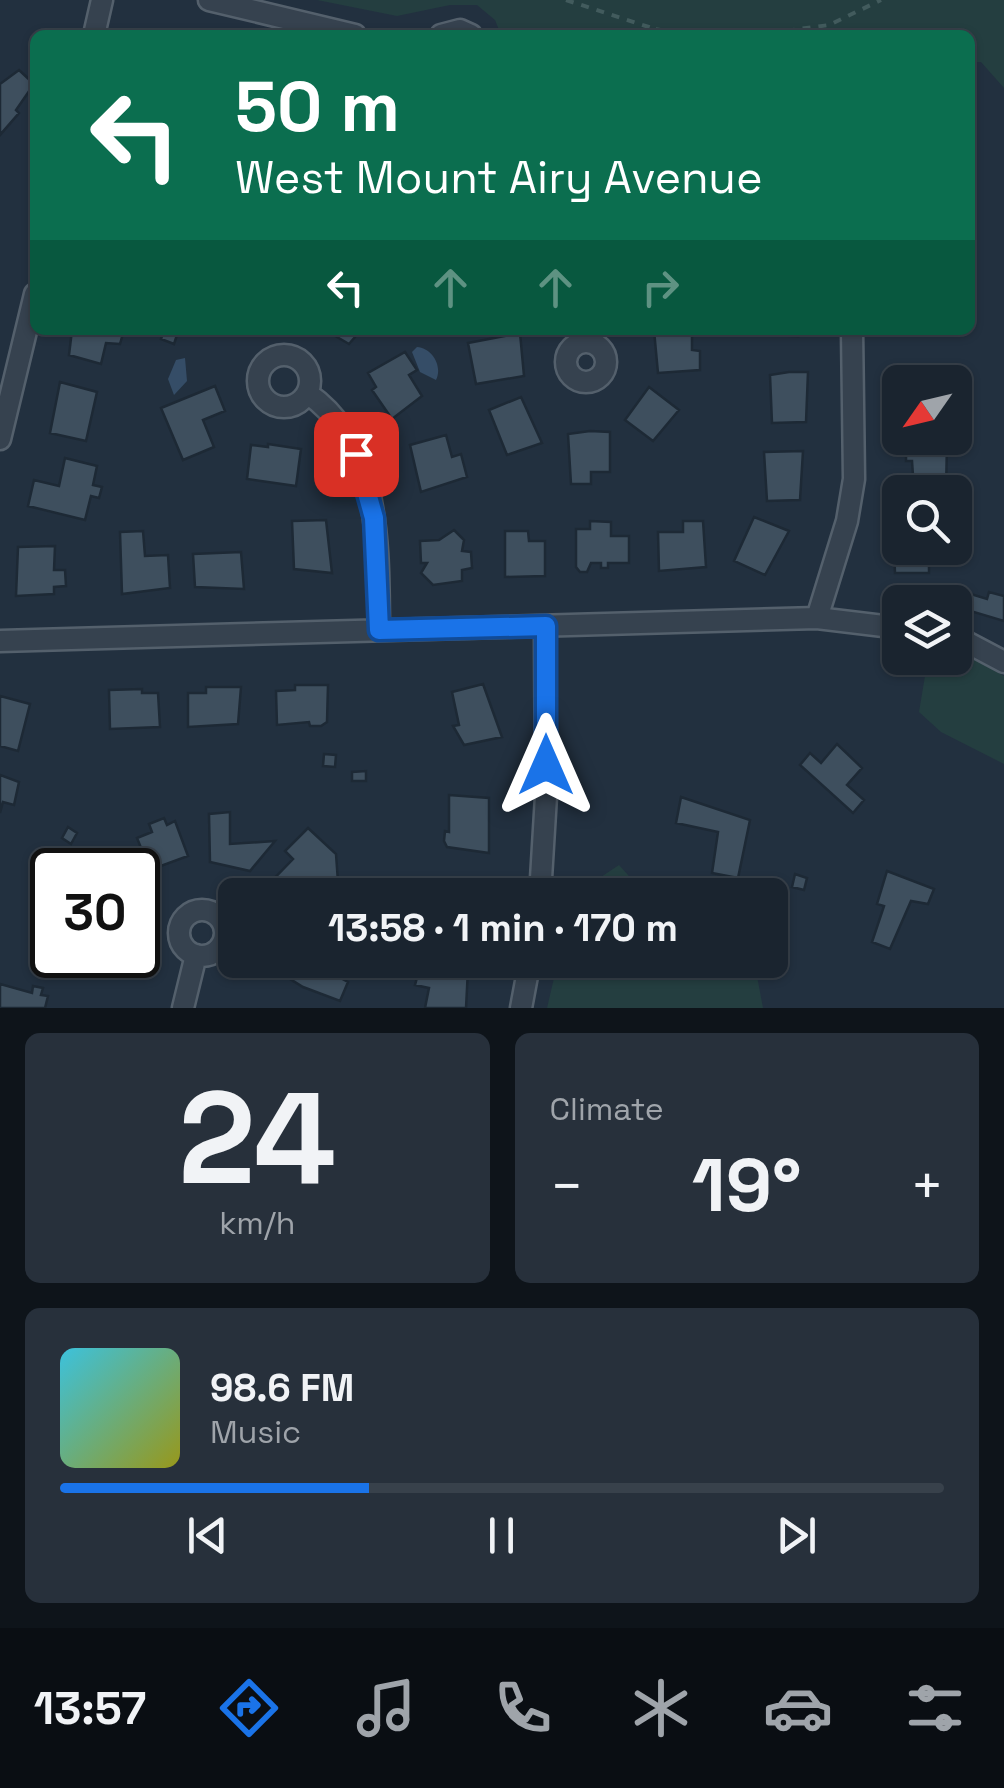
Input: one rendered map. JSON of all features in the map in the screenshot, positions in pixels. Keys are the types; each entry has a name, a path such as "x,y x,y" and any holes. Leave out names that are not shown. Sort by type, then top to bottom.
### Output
{"street":[{"path":"95,30 102,0"},
{"path":"209,0 334,30"},
{"path":"0,439 30,315"},
{"path":"817,618 847,521 854,480 852,335"},
{"path":"307,393 343,428 368,486 377,549 379,630"},
{"path":"0,640 817,618 882,626"},
{"path":"541,878 546,796 546,626"},
{"path":"993,650 1004,662"},
{"path":"184,1008 196,955"},
{"path":"521,1008 527,978"}],"path":[{"path":"566,0 662,30"},
{"path":"789,30 829,24 881,0"}],"green space":[{"path":"317,0 1004,0 1004,88 981,62 975,62 975,30 499,30 495,20 477,5 450,5 397,16"},
{"path":"972,658 1004,676 1004,764 941,732 919,712 925,675 972,675"},
{"path":"619,865 631,878 601,878"},
{"path":"554,978 757,978 763,1008 547,1008"}],"water":[{"path":"417,347 435,359 436,380 420,372 412,352"},
{"path":"185,358 187,381 174,395 168,379 176,360"}],"building":[{"path":"19,70 30,80 30,90 16,110 19,113 0,135 0,84"},
{"path":"71,335 123,335 120,344 106,343 101,364 69,355"},
{"path":"162,335 177,335 174,344 161,339"},
{"path":"334,335 357,335 349,344"},
{"path":"520,335 524,376 476,384 468,343"},
{"path":"654,335 692,335 692,350 700,351 700,370 658,373"},
{"path":"405,352 417,370 409,375 422,396 392,419 372,390 376,387 368,373"},
{"path":"808,372 806,422 772,423 770,375"},
{"path":"60,382 97,392 86,441 50,433"},
{"path":"215,386 225,411 203,420 214,447 183,460 161,408"},
{"path":"649,387 679,410 653,441 625,420"},
{"path":"521,397 542,443 507,455 489,410"},
{"path":"610,432 610,472 591,472 591,484 571,484 568,434"},
{"path":"446,435 452,457 461,454 467,477 421,492 410,445"},
{"path":"251,445 301,449 296,486 247,479"},
{"path":"803,451 800,500 767,501 764,452"},
{"path":"906,455 947,455 946,475 913,475 912,461 906,461"},
{"path":"65,458 97,466 93,485 102,487 99,498 91,496 85,520 28,506 34,480 59,486"},
{"path":"754,517 789,531 765,575 734,561"},
{"path":"326,520 332,573 294,569 292,521"},
{"path":"590,521 611,522 611,536 629,536 629,563 608,563 608,568 601,568 601,563 591,563 587,572 580,572 576,567 576,529 590,529"},
{"path":"683,521 703,521 706,567 659,571 658,532 683,532"},
{"path":"454,530 464,540 462,551 471,552 472,568 462,570 462,581 433,585 421,573 427,563 421,563 420,541 439,540"},
{"path":"143,531 145,556 168,555 170,588 122,594 120,532"},
{"path":"505,531 528,531 529,541 545,541 545,576 505,577"},
{"path":"55,546 54,570 65,570 66,586 54,587 54,594 16,596 18,547"},
{"path":"241,552 244,589 195,587 193,554"},
{"path":"895,565 929,565 929,573 895,573"},
{"path":"989,592 1004,596 1004,621 972,611 972,594 987,599"},
{"path":"483,684 502,737 464,745 453,726 459,725 452,692"},
{"path":"295,685 328,685 327,722 321,726 310,726 309,722 277,725 276,691 295,690"},
{"path":"206,687 241,687 238,724 188,727 188,693 206,693"},
{"path":"142,689 142,693 158,693 160,727 110,729 109,690"},
{"path":"0,696 30,704 18,751 0,746"},
{"path":"837,744 862,768 847,785 864,800 853,813 800,765 810,753 821,763"},
{"path":"324,754 336,755 335,767 323,766"},
{"path":"366,771 366,781 352,781 352,772"},
{"path":"0,775 19,782 14,805 3,802 0,813"},
{"path":"449,795 489,798 489,853 447,847 444,841 445,831 449,832"},
{"path":"681,797 750,820 738,878 712,873 718,832 676,823"},
{"path":"230,812 230,844 275,841 250,871 210,862 209,814"},
{"path":"164,818 167,825 175,821 188,856 160,866 160,848 141,848 137,838 152,832 149,824"},
{"path":"68,827 77,833 71,844 62,838"},
{"path":"308,828 336,854 338,878 275,878 293,859 285,851"},
{"path":"887,871 934,889 928,904 911,901 890,949 872,942 884,906 877,904"},
{"path":"795,874 807,878 804,890 792,887"},
{"path":"289,978 341,978 348,982 340,1001"},
{"path":"417,978 468,978 466,1008 425,1008 429,988 415,985"},
{"path":"0,984 32,993 33,986 43,988 41,995 48,996 45,1008 0,1008"}],"route":[{"path":"356,454 374,518 379,630 546,626 546,765"}]}
